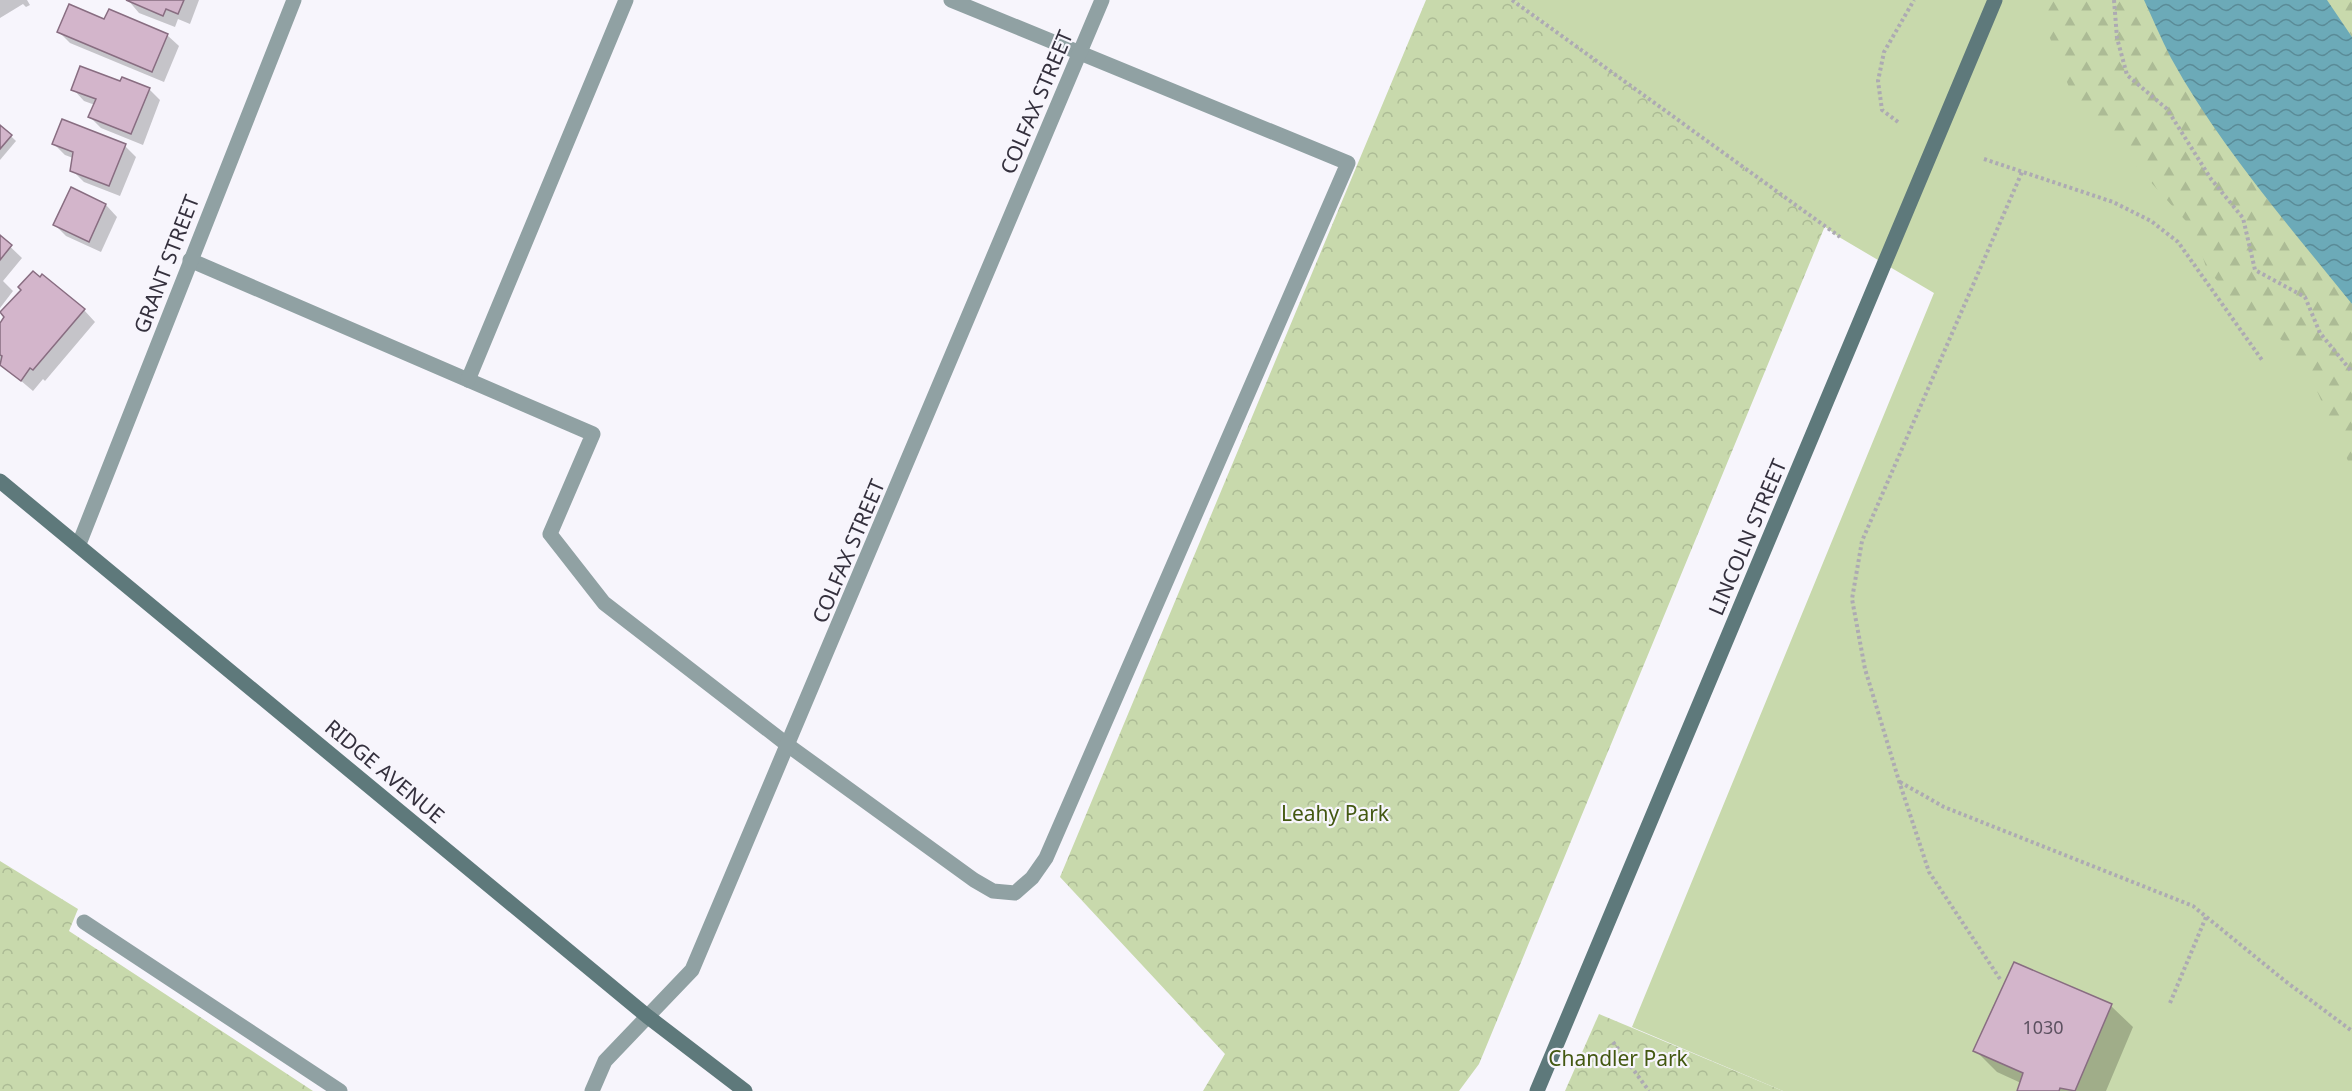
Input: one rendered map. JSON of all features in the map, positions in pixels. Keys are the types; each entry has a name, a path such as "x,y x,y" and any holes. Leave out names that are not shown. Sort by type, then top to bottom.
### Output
{"street":[{"name":"GRANT STREET","path":"79,544 294,0"},
{"path":"468,380 626,0"},
{"path":"190,260 593,434 550,534 604,603 789,746 974,880 993,891 1015,893 1032,878 1046,858 1348,163 951,0"},
{"name":"COLFAX STREET","path":"592,1091 605,1060 692,970 789,746 1102,0"},
{"name":"LINCOLN STREET","path":"1537,1091 1995,0"},
{"name":"RIDGE AVENUE","path":"0,481 647,1016 745,1091"},
{"path":"84,922 340,1091"}],"path":[{"path":"1512,0 1839,237"},
{"path":"1898,122 1882,110 1878,81 1884,52 1914,0"},
{"path":"2114,0 2117,38 2127,75 2167,110 2211,179 2242,218 2255,270 2305,297 2320,333 2352,372"},
{"path":"1984,159 2113,202 2151,221 2178,242 2262,360"},
{"path":"2000,979 1929,872 1865,669 1852,599 1862,542 2022,172"},
{"path":"1899,782 1944,807 2193,906 2352,1031"},
{"path":"2170,1003 2206,917"},
{"path":"1613,1042 1649,1091"}],"green space":[{"name":"Leahy Park","path":"1426,0 1514,0 1825,226 1479,1064 1459,1091 1203,1091 1225,1054 1060,877"},
{"path":"1514,0 2352,0 2352,1091 1783,1091 1632,1027 1934,293 1839,237"},
{"path":"2045,0 2144,0 2172,58 2206,112 2263,194 2352,304 2352,470 2313,382 2289,346 2236,304 2206,267 2194,230 2072,95 2048,33"},
{"path":"2327,0 2352,0 2352,37"},
{"path":"0,861 78,909 69,931 313,1091 0,1091"},
{"name":"Chandler Park","path":"1599,1014 1783,1091 1565,1091"}],"water":[{"path":"2144,0 2327,0 2352,37 2352,304 2280,215 2210,122 2171,58"}],"building":[{"path":"126,0 184,0 178,14 166,9 163,16"},
{"path":"69,4 104,19 109,9 168,34 152,72 57,32"},
{"path":"80,66 120,81 122,77 150,88 131,134 88,117 96,99 71,90"},
{"path":"62,119 126,144 109,186 70,171 73,152 52,144"},
{"path":"0,125 12,135 0,149"},
{"path":"71,187 106,204 89,242 53,225"},
{"path":"0,235 12,245 0,260"},
{"path":"33,271 40,277 42,274 85,309 33,370 30,368 21,381 0,365 2,356 0,355 0,323 4,317 0,312 21,290 18,287"},
{"path":"2014,962 2112,1004 2075,1091 2060,1088 2059,1091 2017,1091 2023,1073 1973,1051"}]}
